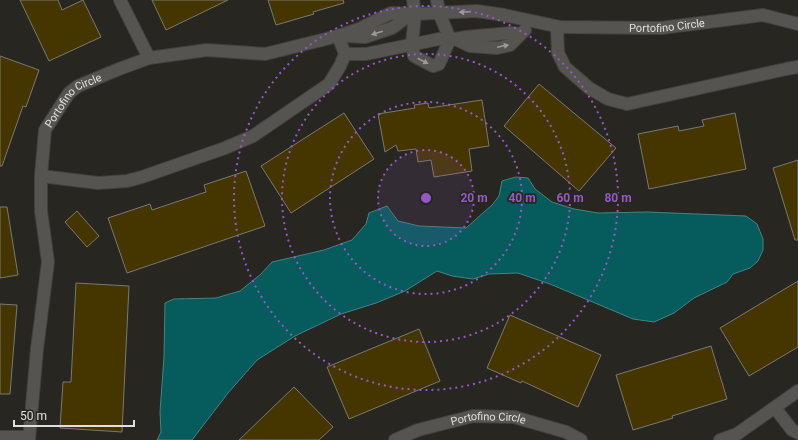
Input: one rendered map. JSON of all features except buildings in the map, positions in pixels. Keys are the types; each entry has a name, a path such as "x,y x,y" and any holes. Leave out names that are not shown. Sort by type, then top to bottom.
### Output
{"street":[{"path":"120,0 149,58"},
{"path":"413,0 412,44 414,56 433,66 439,64 453,39"},
{"path":"438,0 439,13 453,39"},
{"name":"Portofino Circle","path":"29,439 37,348 48,262 41,211 41,176 45,130 69,93 78,86 149,58 207,50 265,54 338,36 365,37 392,28 413,14 477,11 504,15 556,27 662,28 762,15 798,24"},
{"path":"345,54 366,54 439,39 453,39 470,46 497,48 510,45 519,34 535,22"},
{"path":"556,27 558,53 565,67 589,88 608,99 627,104 786,68 798,67"},
{"path":"41,176 98,183 127,181 225,148 253,136 329,84 340,66 345,54 338,36"},
{"path":"720,440 737,434 798,391"},
{"path":"774,408 792,430 798,433"},
{"name":"Portofino Circle","path":"395,440 418,430 473,416 514,418 566,432 581,440"},
{"path":"0,437 29,439"}],"water":[{"path":"516,177 528,178 535,189 552,202 574,209 598,213 647,212 746,216 757,224 763,239 763,250 758,261 750,268 733,274 727,282 694,298 674,313 654,322 633,319 550,284 518,273 489,274 473,279 452,276 437,271 405,291 376,303 341,314 295,336 257,360 228,393 192,440 157,440 161,432 160,412 164,357 165,303 174,299 216,298 240,291 261,274 272,262 324,250 352,240 366,224 369,213 387,206 398,221 419,226 466,228 493,204 499,196 502,181"}]}
